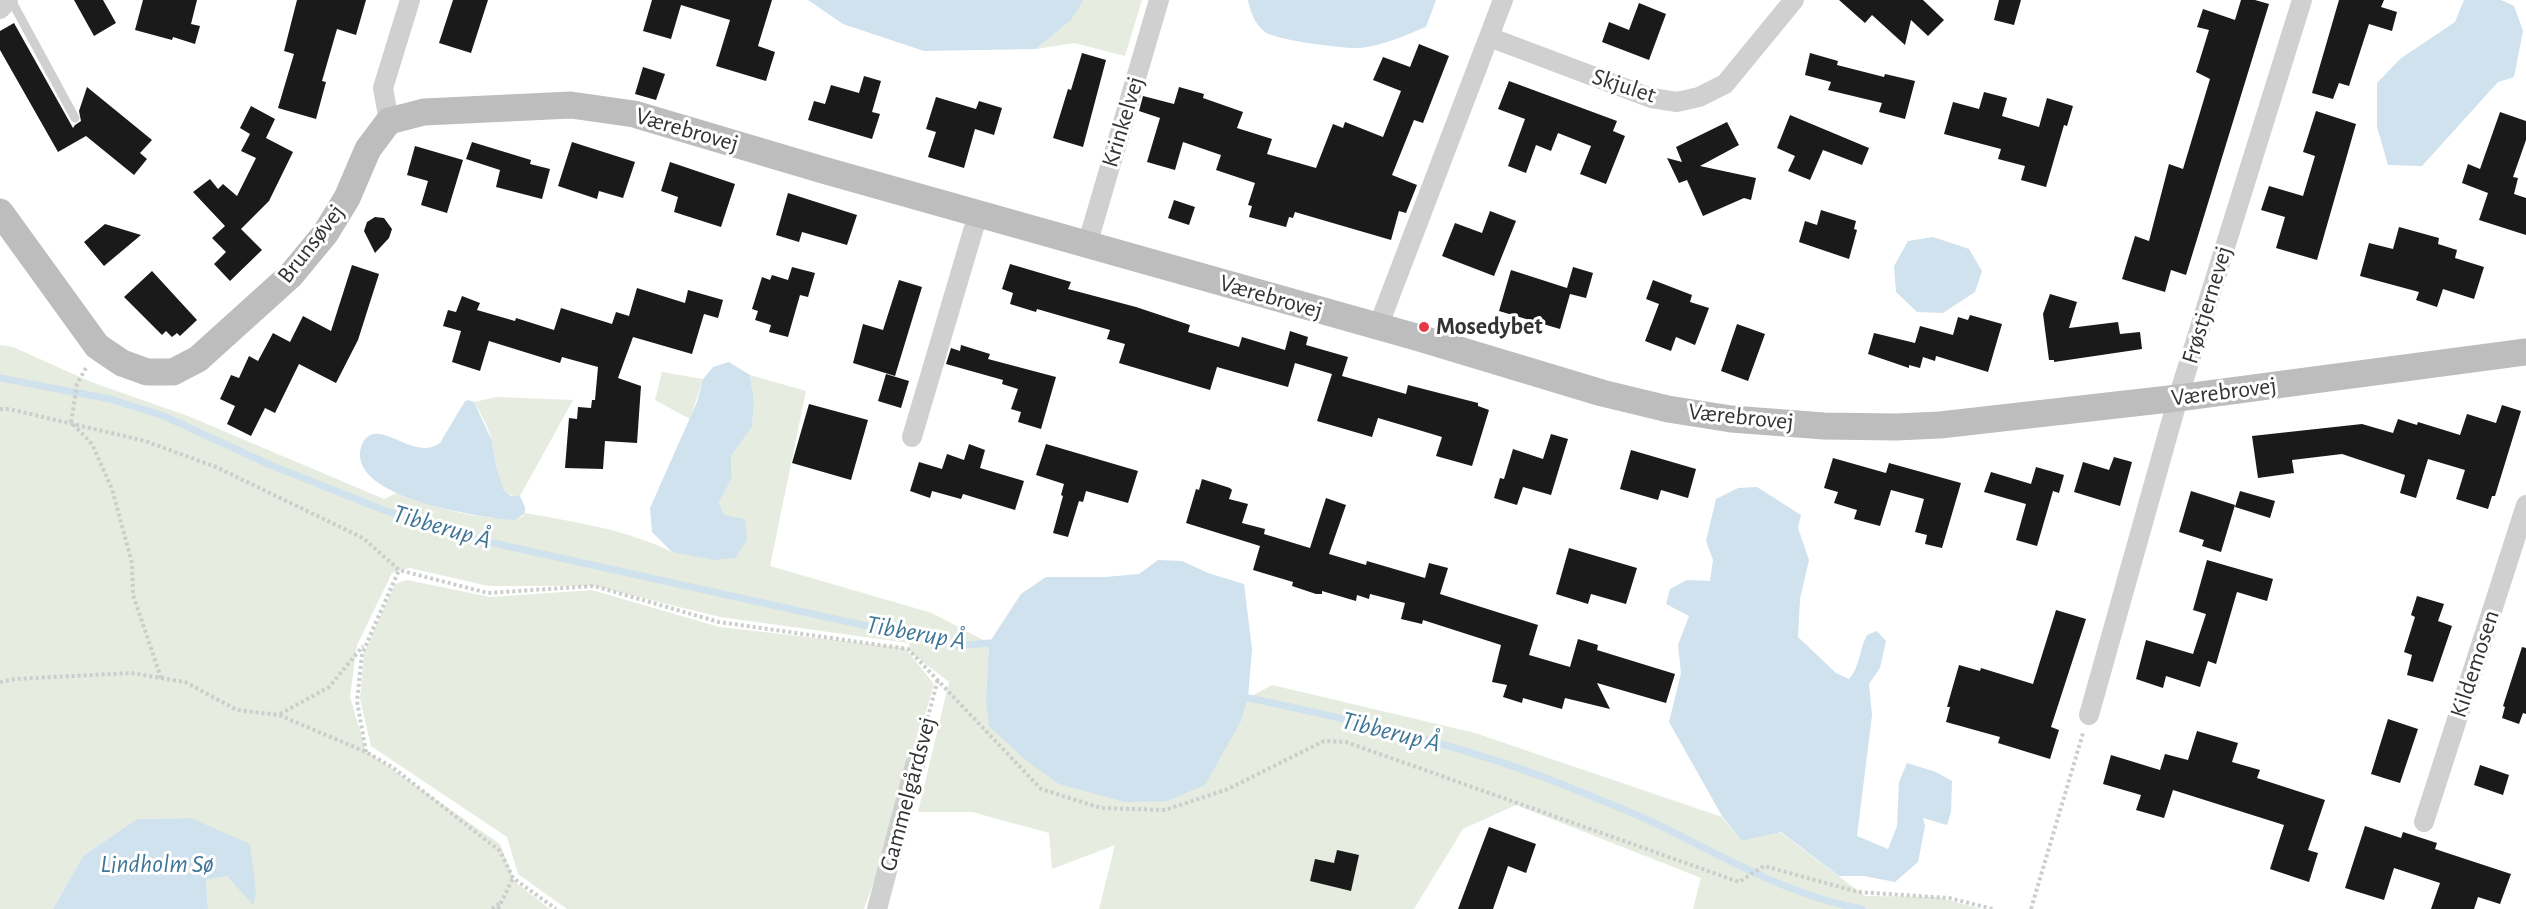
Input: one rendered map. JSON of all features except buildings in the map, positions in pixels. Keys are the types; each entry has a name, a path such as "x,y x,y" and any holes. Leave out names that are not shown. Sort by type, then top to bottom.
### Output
{"street":[{"path":"0,9 9,0"},
{"path":"389,121 383,88 410,0"},
{"name":"Krinkelvej","path":"1086,245 1159,0"},
{"path":"1378,327 1503,0"},
{"name":"Skjulet","path":"1489,37 1651,98 1677,102 1699,98 1725,84 1794,0"},
{"name":"Frøstjernevej","path":"2089,715 2178,398 2302,0"},
{"name":"Værebrovej","path":"389,121 424,112 571,105 634,114 1602,393 1668,409 1731,419 1824,426 1896,427 1981,421 2178,398 2526,352"},
{"name":"Brunsøvej","path":"0,212 97,346 122,363 147,372 172,372 198,359 291,275 325,234 347,198 368,149 389,121"},
{"path":"912,437 978,214"},
{"name":"Kildemosen","path":"2424,822 2526,506"},
{"name":"Gammelgårdsvej","path":"877,909 915,765"}],"lane":[{"path":"9,0 75,118"}],"path":[{"path":"77,384 71,422 92,444 112,489 132,563 133,595 161,678"},
{"path":"0,409 71,422 145,441 216,467 363,538 399,570 488,593 594,586 719,622 905,648 939,679 1041,789 1101,808 1165,810 1228,789 1324,741 1346,742 1739,882 1764,866 1858,892 1949,898 1993,909"},
{"path":"366,752 357,701 362,654 399,570"},
{"path":"279,715 329,687 366,642"},
{"path":"0,682 15,679 131,673 185,682 237,710 279,715 366,752 392,767 500,851 513,879 556,909"},
{"name":"Gammelgårdsvej","path":"915,765 939,679"},
{"path":"2031,909 2089,715"},
{"path":"498,909 513,879"},
{"path":"492,909 501,902"}],"shaded area":[{"path":"1084,0 1142,0 1125,56 1074,43 1036,49 1071,20"},
{"path":"0,345 13,347 91,382 188,416 384,499 397,493 443,509 474,516 506,518 522,517 525,513 600,527 636,537 672,552 724,515 719,502 732,478 731,456 752,427 754,401 750,375 806,391 770,566 932,613 989,643 986,699 1242,719 1248,698 1272,685 1475,733 1722,817 1742,841 1780,832 1865,896 1937,897 1981,909 1693,909 1701,878 1516,805 1463,829 1414,909 1099,909 1115,845 1052,869 1049,833 972,812 918,812 949,682 910,652 909,643 720,617 594,586 488,586 410,568 392,573 357,645 350,697 366,751 500,844 515,882 550,909 208,909 206,880 227,876 253,904 191,818 137,819 83,856 53,909 0,909"},
{"path":"662,372 703,379 690,419 655,400"},
{"path":"497,397 573,400 520,496 512,495 501,484 491,437 474,402"},
{"path":"407,580 490,597 592,590 719,627 905,648 934,684 888,842 864,909 567,909 518,874 507,837 371,746 360,699 364,653 395,584"}],"water":[{"path":"808,0 1084,0 1071,20 1036,49 924,51 843,24"},
{"path":"1248,0 1436,0 1426,27 1385,43 1360,48 1311,43 1271,35 1261,29 1256,22"},
{"path":"2464,0 2501,0 2514,6 2523,31 2514,77 2498,82 2422,166 2388,165 2377,127 2377,83 2400,59 2455,22"},
{"path":"1933,237 1969,249 1982,271 1975,292 1943,313 1917,312 1896,292 1894,266 1908,241"},
{"path":"729,362 750,375 754,401 752,427 731,456 732,478 719,502 724,515 745,519 747,540 735,558 714,560 672,552 652,532 650,508 697,402 703,379 713,367"},
{"path":"465,401 474,402 492,441 497,470 504,490 511,496 520,496 525,507 525,513 515,520 476,515 424,503 399,494 379,483 365,470 360,451 368,436 385,435 412,446 431,447 440,443"},
{"path":"1757,487 1801,515 1798,528 1809,560 1800,599 1798,637 1836,673 1849,679 1853,674 1867,635 1877,631 1886,641 1880,668 1869,684 1872,715 1857,836 1888,849 1897,826 1899,782 1907,763 1936,772 1952,781 1951,812 1947,825 1923,818 1925,826 1918,862 1895,882 1864,876 1839,876 1781,832 1742,841 1722,816 1669,722 1681,673 1678,645 1689,616 1666,604 1670,589 1687,580 1710,581 1713,560 1706,541 1716,499 1738,488"},
{"path":"1158,560 1182,561 1208,573 1244,584 1252,649 1248,698 1242,719 1205,785 1167,801 1125,802 1059,784 1027,761 989,726 986,699 989,643 1021,594 1046,577 1105,577 1139,574"},
{"name":"Lindholm Sø","path":"191,818 250,844 256,892 253,905 227,876 206,880 208,909 53,909 83,856 137,819"}],"waterway":[{"name":"Tibberup Å","path":"0,378 110,399 164,416 268,464 386,511 484,541 957,646 989,643 997,645"},
{"name":"Tibberup Å","path":"1239,696 1404,734 1525,770 1640,816 1761,876 1811,895 1862,909"}],"place":[{"name":"Mosedybet","path":"1424,327"}]}
